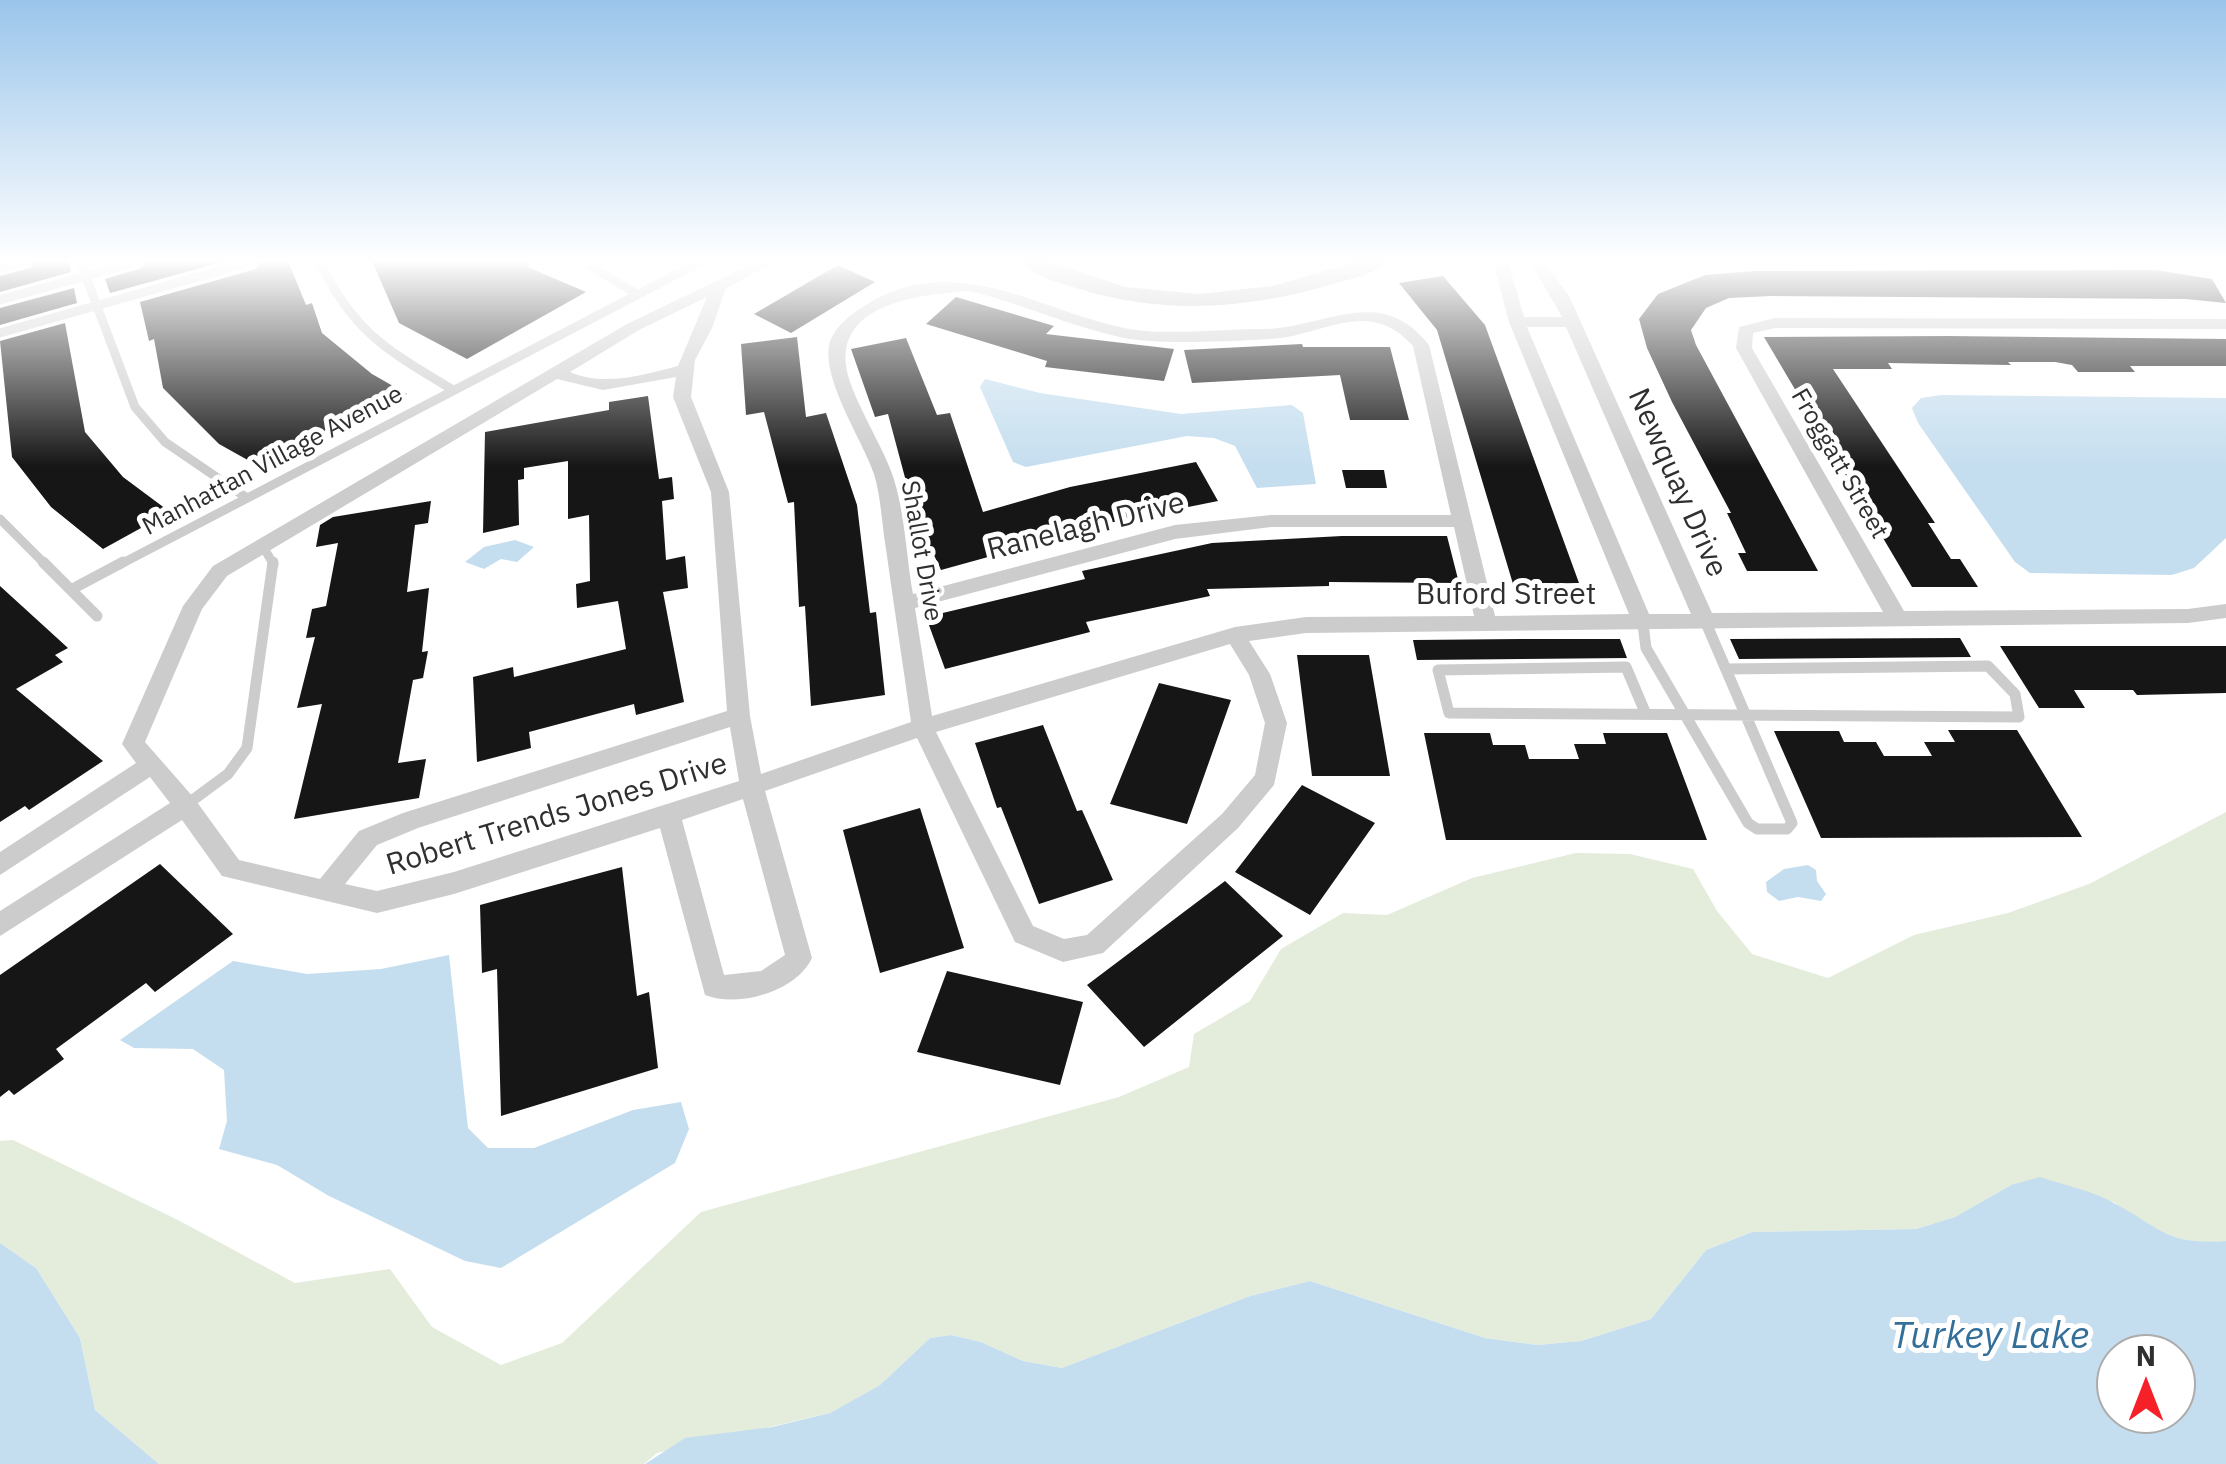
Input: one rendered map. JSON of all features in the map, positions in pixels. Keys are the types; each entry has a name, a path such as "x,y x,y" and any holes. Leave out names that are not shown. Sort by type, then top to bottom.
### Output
{"street":[{"name":"Robert Trends Jones Drive","path":"634,329 220,570 194,606 134,744 186,805 231,869 377,902 454,883 806,767"},
{"path":"669,815 714,988 739,989 788,972 799,958 752,787 739,716 720,492 682,397 686,369 702,329"},
{"name":"Shallot Drive","path":"848,329 839,340 836,367 884,476 923,727 1024,934 1063,951 1094,945 1230,821 1266,778 1276,722 1259,674 1236,635"},
{"name":"Shallot Drive","path":"1111,329 1129,334 1274,334 1295,329"},
{"name":"Shallot Drive","path":"1407,329 1420,345 1487,625"},
{"path":"1519,329 1643,624"},
{"name":"Newquay Drive","path":"1576,329 1706,623"},
{"name":"Froggatt Street","path":"1748,329 1744,348 1900,621"},
{"path":"556,372 576,383 611,385 686,369"},
{"name":"Ranelagh Drive","path":"906,602 1176,532 1272,522 1462,521"},
{"name":"Buford Street","path":"806,767 923,727 1236,635 1306,625 1900,621 2188,616 2226,611"},
{"path":"325,891 368,838 410,820 739,716"},
{"path":"0,865 152,764"},
{"path":"0,925 186,805"}],"lane":[{"path":"108,329 134,408 165,442 246,498"},
{"path":"362,329 390,353 453,390"},
{"name":"Manhattan Village Avenue","path":"76,587 569,329"},
{"path":"0,519 15,538 76,587 97,616"},
{"path":"186,805 231,771 247,748 274,569 272,558 262,546"},
{"path":"1643,624 1646,648 1751,827 1787,829 1792,823 1706,623"},
{"path":"1645,712 1626,667 1438,670 1449,713 2019,717 2020,704 2008,682 1988,666 1726,669"}],"green space":[{"path":"2226,812 2226,1241 2193,1243 2151,1229 2114,1202 2011,1185 1955,1217 1916,1229 1752,1232 1706,1250 1651,1319 1581,1341 1537,1345 1485,1338 1310,1281 1250,1296 1062,1368 1023,1361 981,1342 951,1335 930,1338 880,1385 830,1413 657,1453 644,1464 159,1464 95,1410 80,1338 36,1268 0,1243 0,1141 13,1140 178,1220 295,1283 390,1269 432,1327 501,1365 562,1343 701,1212 1119,1097 1189,1067 1194,1034 1250,1001 1281,949 1343,913 1387,915 1472,878 1576,853 1630,854 1693,869 1717,911 1752,954 1828,978 1914,935 2008,913 2089,884"}],"water":[{"path":"985,379 1040,393 1181,414 1292,405 1303,413 1316,484 1257,488 1235,446 1214,438 1187,436 1026,467 1013,462 980,387"},
{"path":"1941,395 2226,398 2226,538 2194,568 2172,575 2030,573 2015,562 1918,423 1912,408 1921,398"},
{"path":"515,540 534,547 517,562 501,559 484,569 465,562 484,547"},
{"path":"1808,865 1816,870 1817,881 1826,894 1821,901 1798,897 1779,901 1767,892 1766,882 1784,869"},
{"path":"449,955 468,1128 488,1148 534,1148 633,1110 681,1102 689,1129 675,1163 501,1268 465,1261 329,1196 277,1165 219,1149 227,1121 224,1070 193,1049 134,1048 120,1040 233,961 307,974 381,969"},
{"name":"Turkey Lake","path":"2040,1177 2107,1199 2166,1234 2191,1241 2226,1241 2226,1464 645,1464 685,1438 772,1427 830,1413 880,1385 930,1338 951,1335 981,1342 1023,1361 1062,1368 1250,1296 1310,1281 1485,1338 1537,1345 1581,1341 1651,1319 1706,1250 1752,1232 1916,1229 1955,1217 2011,1185"},
{"path":"0,1243 36,1268 80,1338 95,1410 159,1464 0,1464"}],"building":[{"path":"42,329 66,329 85,432 123,477 170,512 103,549 51,507 12,457 0,341"},
{"path":"146,329 321,329 372,374 407,394 351,425 343,420 262,468 219,444 163,388 154,339 149,341"},
{"path":"411,329 520,329 467,359"},
{"path":"943,329 1051,329 1046,334 1174,349 1164,381 1045,367 1047,361"},
{"path":"1487,329 1579,583 1513,584 1437,330"},
{"path":"1642,329 1691,329 1696,345 1818,571 1747,571 1738,553 1746,553 1727,513 1731,513 1647,348"},
{"path":"797,337 806,417 826,413 857,505 870,613 876,612 885,695 811,706 805,606 799,607 794,502 788,503 764,412 746,415 741,344"},
{"path":"1764,337 2226,339 2226,366 2130,366 2135,372 2078,372 2072,365 2055,362 2008,362 2011,365 1888,363 1892,369 1833,369 1935,523 1928,523 1951,559 1960,559 1978,587 1912,587"},
{"path":"906,338 937,415 950,413 983,512 1070,487 1196,462 1218,501 1074,530 1075,533 941,570 915,515 888,414 875,417 851,349"},
{"path":"1302,344 1390,347 1409,420 1350,420 1340,375 1192,383 1184,350"},
{"path":"648,396 659,479 672,477 674,499 662,501 666,560 685,556 688,588 663,592 684,702 636,715 634,704 529,732 531,748 477,762 473,677 513,667 514,677 626,649 618,601 577,608 576,584 590,581 589,515 568,519 568,461 524,468 524,479 518,480 519,525 483,533 485,432 609,410 609,402"},
{"path":"1342,470 1384,470 1387,488 1346,488"},
{"path":"431,501 428,523 415,525 407,592 429,588 422,652 428,651 423,678 413,680 398,763 426,759 419,798 294,819 322,704 297,708 315,637 306,638 312,609 326,606 338,543 316,547 320,525 333,517"},
{"path":"1342,536 1447,536 1459,583 1329,582 1329,586 1207,589 1210,596 1086,622 1090,632 945,669 926,617 1085,579 1082,571 1212,543"},
{"path":"0,586 68,648 55,655 63,662 16,689 103,761 29,810 25,806 0,822"},
{"path":"1960,638 1971,657 1739,659 1730,639"},
{"path":"1620,639 1627,658 1417,660 1413,640"},
{"path":"2000,646 2226,646 2226,693 2137,695 2133,690 2074,690 2085,708 2039,708"},
{"path":"1297,655 1369,655 1390,776 1312,776"},
{"path":"1159,683 1231,700 1187,824 1110,804"},
{"path":"1043,725 1077,811 1082,810 1113,880 1039,904 1001,807 997,808 975,743"},
{"path":"1948,730 2017,730 2082,837 1821,838 1774,731 1839,731 1844,742 1876,742 1884,756 1932,756 1924,742 1955,742"},
{"path":"1424,733 1490,733 1493,745 1525,745 1529,759 1579,759 1574,744 1606,744 1603,733 1667,733 1707,840 1446,840"},
{"path":"1302,785 1375,823 1310,915 1235,872"},
{"path":"920,808 964,948 880,973 843,830"},
{"path":"160,864 233,934 155,992 146,983 56,1049 64,1059 14,1095 9,1090 0,1097 0,975"},
{"path":"622,867 637,996 649,992 658,1068 501,1116 497,969 482,973 480,905"},
{"path":"1225,881 1283,936 1144,1047 1087,985"},
{"path":"947,971 1083,1002 1060,1085 917,1052"}]}
